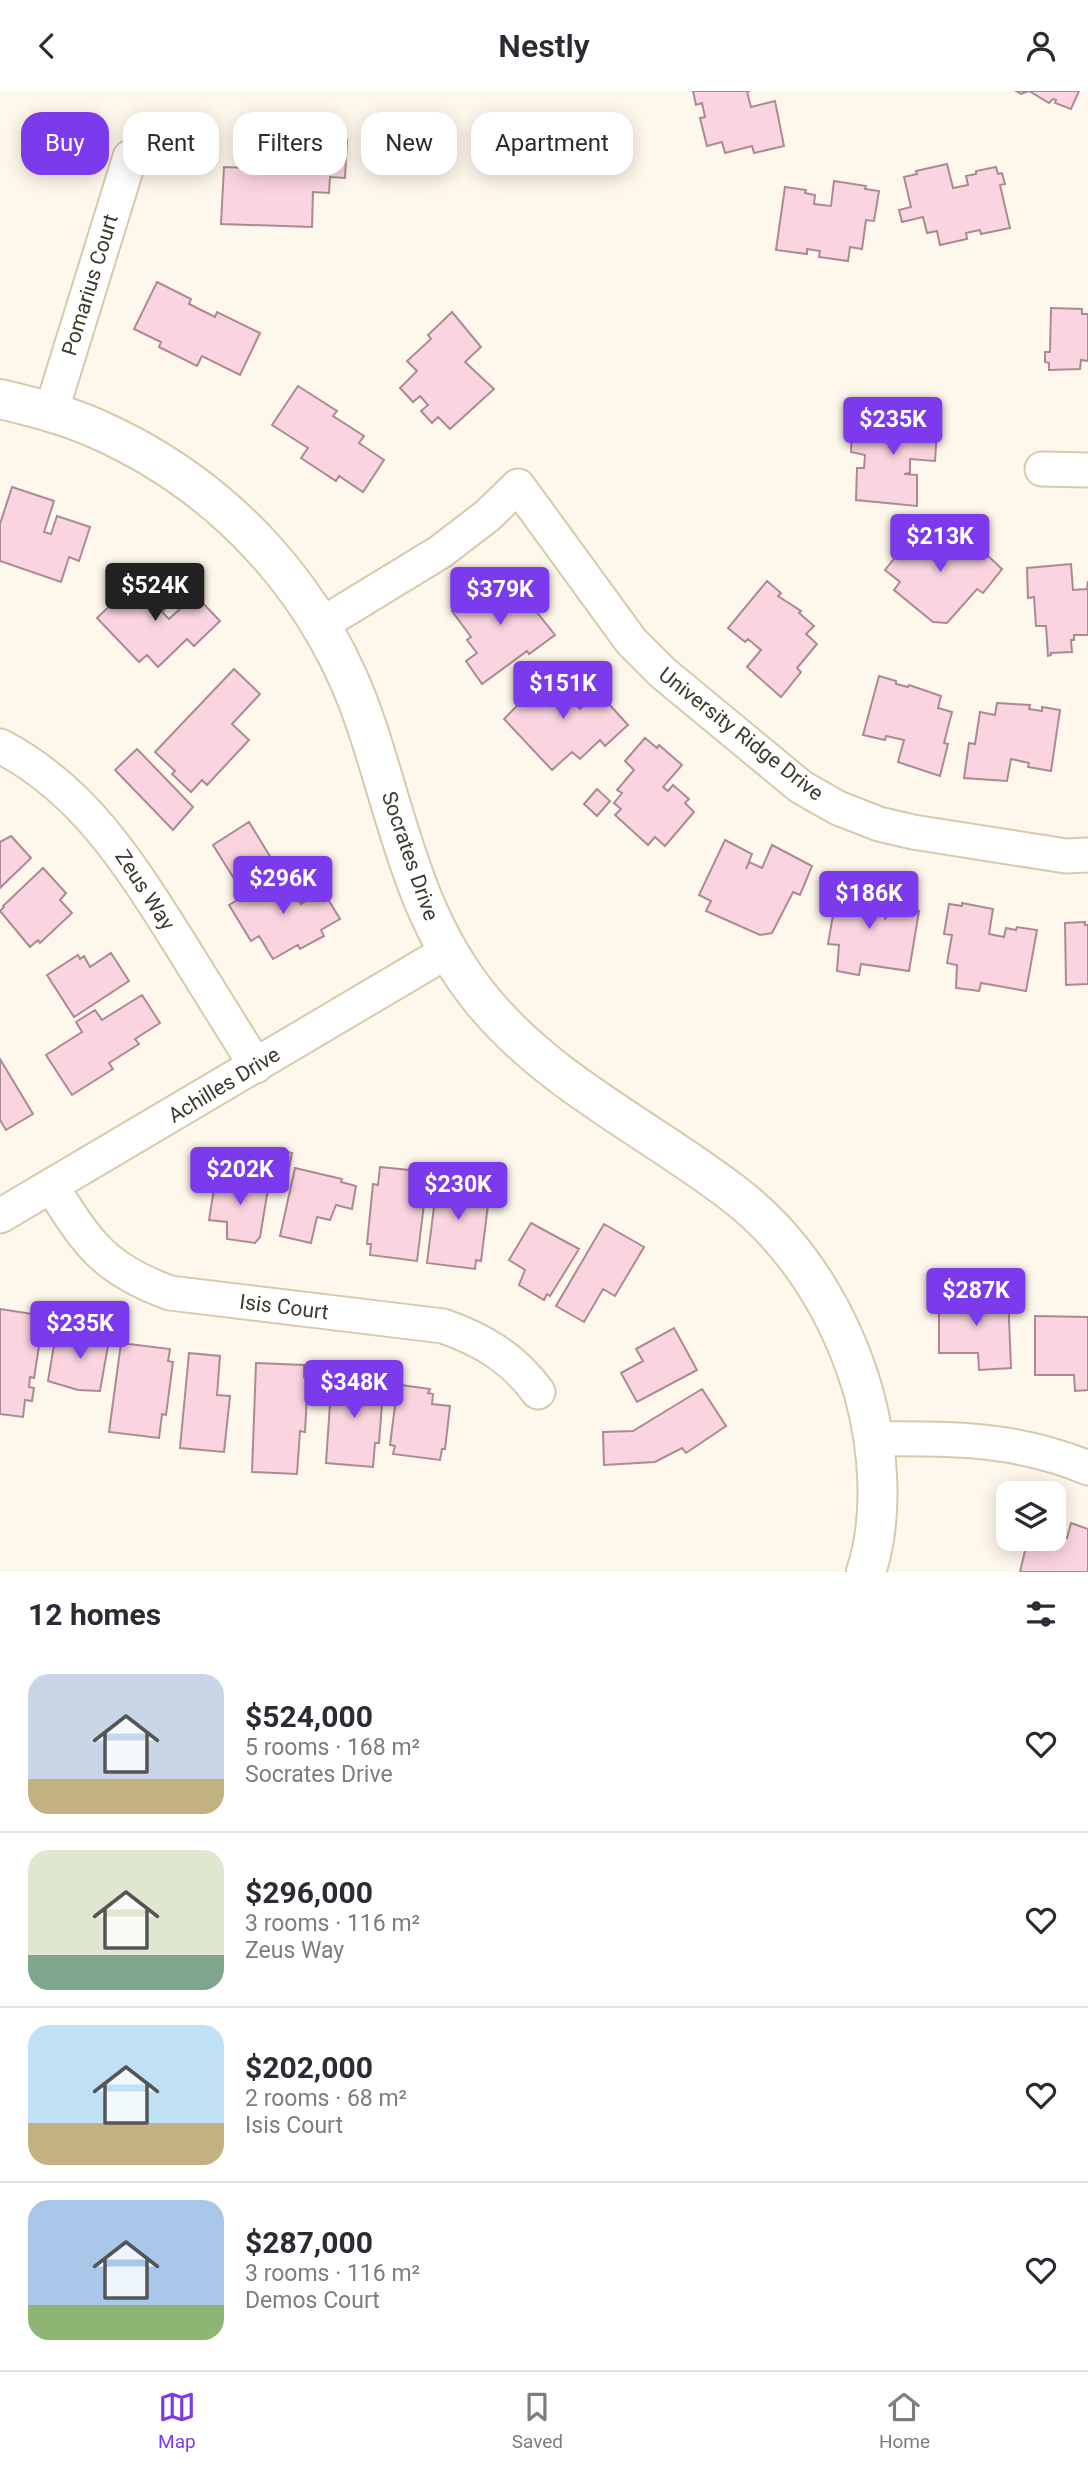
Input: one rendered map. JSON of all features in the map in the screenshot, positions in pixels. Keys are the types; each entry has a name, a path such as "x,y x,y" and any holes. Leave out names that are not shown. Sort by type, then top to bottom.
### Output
{"street":[{"name":"Pomarius Court","path":"51,412 124,175"},
{"name":"Socrates Drive","path":"0,399 51,412 95,428 152,456 200,488 244,526 285,571 322,624 347,673 367,724 421,901 447,951 480,998 516,1037 560,1073 736,1195 775,1231 806,1270 834,1315 855,1362 873,1439 877,1490 872,1546 866,1572"},
{"path":"1042,469 1088,470"},
{"name":"University Ridge Drive","path":"322,624 440,552 487,516 518,486 631,641 663,673 802,787 838,808 879,824 913,832 1066,856 1088,855"},
{"name":"Zeus Way","path":"0,746 54,782 94,820 128,860 256,1066"},
{"name":"Achilles Drive","path":"0,1216 447,951"},
{"name":"Isis Court","path":"52,1187 85,1239 109,1263 139,1282 170,1293 443,1326 475,1337 504,1355 538,1392"},
{"path":"873,1439 957,1438 1014,1445 1088,1468"}],"building":[{"path":"693,91 750,91 747,92 751,107 775,101 784,146 754,153 752,146 725,153 722,142 707,146 700,118 705,117 702,103 696,105"},
{"path":"1029,91 1079,91 1071,109 1055,103 1056,100 1053,99 1049,103"},
{"path":"947,164 953,188 968,185 966,176 976,174 976,171 996,167 998,174 1002,173 1005,184 1000,185 1010,228 981,234 980,230 966,233 967,239 940,245 937,231 927,233 923,217 902,222 899,210 911,207 904,177 917,174 916,171"},
{"path":"224,167 233,167 233,175 345,175 345,178 330,177 329,193 313,192 312,227 221,224"},
{"path":"834,181 879,191 874,221 866,220 862,249 850,247 848,261 819,257 820,251 807,249 807,254 776,250 785,187 806,190 805,193 815,195 814,204 831,206"},
{"path":"157,282 191,299 189,304 215,317 217,312 260,333 240,375 202,356 197,366 159,347 161,342 134,329"},
{"path":"1051,308 1082,309 1082,314 1088,314 1088,361 1081,360 1080,369 1049,370 1049,363 1045,362 1045,352 1050,352"},
{"path":"452,312 481,347 465,362 494,389 450,429 438,417 432,423 421,411 428,405 420,396 413,402 400,388 417,371 407,361 431,339 428,335"},
{"path":"298,386 337,411 333,416 364,436 359,443 384,460 363,492 339,476 336,481 301,458 308,448 272,425"},
{"path":"908,413 938,416 935,461 910,459 910,473 904,474 917,475 917,506 856,500 857,468 864,468 865,455 851,452 852,427 877,427 879,418 907,420"},
{"path":"12,487 54,501 44,532 51,534 57,516 90,527 79,561 69,557 61,582 0,561 0,524"},
{"path":"924,521 947,542 942,548 954,559 970,539 1002,569 983,593 977,589 947,623 933,622 894,590 900,582 885,570"},
{"path":"1071,564 1073,590 1087,589 1088,581 1088,635 1074,635 1074,640 1071,640 1072,652 1051,653 1048,656 1046,626 1036,626 1034,597 1028,598 1027,568"},
{"path":"503,572 508,574 517,587 513,590 520,600 510,605 513,610 527,600 555,635 529,654 527,651 482,684 466,661 477,653 467,640 471,637 452,611"},
{"path":"140,577 155,592 152,595 165,609 162,612 169,619 195,595 220,621 194,646 187,639 158,667 147,655 139,662 97,618"},
{"path":"767,581 781,593 778,596 801,611 799,613 814,626 806,634 817,644 797,668 801,672 781,697 747,667 761,650 748,639 745,642 728,628"},
{"path":"555,667 575,692 569,697 580,709 598,692 628,725 605,746 600,740 580,759 572,752 552,770 504,719"},
{"path":"234,669 260,694 232,724 249,740 207,785 202,780 191,792 172,774 175,771 155,752"},
{"path":"879,676 896,681 896,684 909,685 941,696 938,708 952,712 944,743 948,744 940,776 898,762 904,740 886,736 885,740 863,735"},
{"path":"997,703 1030,705 1029,709 1042,711 1042,707 1060,710 1051,771 1028,767 1029,763 1011,759 1007,781 964,778 969,743 975,744 980,712 995,715"},
{"path":"645,738 657,748 659,745 682,765 663,787 668,791 673,785 689,799 685,803 694,812 665,846 655,837 648,845 615,815 621,809 614,803 622,793 617,790 634,770 625,761"},
{"path":"137,749 193,807 173,830 115,770"},
{"path":"597,789 610,801 597,816 584,804"},
{"path":"249,822 274,863 238,885 213,845"},
{"path":"11,836 31,858 0,888 0,842"},
{"path":"725,840 752,854 746,869 749,862 762,868 772,845 812,866 800,895 793,892 772,933 760,935 706,911 711,901 699,895"},
{"path":"43,868 66,893 60,900 72,913 40,943 38,940 30,947 0,911"},
{"path":"282,873 301,904 323,891 340,919 321,930 324,936 300,949 298,945 273,959 259,936 251,941 229,905"},
{"path":"831,884 875,888 871,914 885,916 885,920 889,908 919,911 909,971 861,964 859,975 837,971 839,945 828,944 833,915 826,914"},
{"path":"962,903 993,909 989,934 1004,937 1006,928 1016,930 1017,927 1037,930 1026,991 981,983 979,991 956,988 957,965 947,963 952,935 944,934 949,904 962,906"},
{"path":"1085,922 1085,925 1088,925 1088,984 1066,985 1065,923"},
{"path":"111,953 129,981 74,1017 47,975 78,955 80,959 84,956 90,967"},
{"path":"142,995 160,1023 135,1039 139,1044 109,1063 113,1069 72,1095 46,1055 82,1032 76,1022 95,1010 102,1020"},
{"path":"0,1059 33,1114 6,1130 0,1120"},
{"path":"277,1150 292,1153 288,1174 272,1171"},
{"path":"380,1167 428,1172 417,1261 370,1255 371,1244 367,1244 373,1184 378,1185"},
{"path":"295,1168 342,1179 341,1182 356,1186 352,1209 336,1205 330,1220 317,1217 311,1243 280,1236"},
{"path":"438,1175 486,1180 483,1204 488,1205 481,1261 476,1260 475,1269 427,1263"},
{"path":"216,1177 235,1180 235,1177 269,1183 260,1237 255,1243 227,1239 227,1222 209,1220"},
{"path":"531,1223 579,1249 550,1296 547,1294 544,1300 519,1285 525,1270 509,1260"},
{"path":"604,1224 644,1247 615,1296 603,1289 584,1322 556,1306"},
{"path":"939,1294 1008,1295 1011,1368 979,1370 978,1353 939,1353"},
{"path":"0,1309 39,1315 37,1326 42,1327 34,1378 30,1377 29,1387 34,1388 32,1401 25,1400 23,1417 0,1414"},
{"path":"1035,1316 1088,1317 1088,1390 1075,1391 1074,1375 1035,1375"},
{"path":"77,1328 106,1333 105,1339 109,1340 100,1391 78,1390 48,1381 55,1339 73,1342"},
{"path":"674,1328 697,1370 637,1402 621,1373 643,1361 636,1349"},
{"path":"121,1343 170,1349 168,1361 173,1362 166,1415 162,1414 159,1438 109,1432"},
{"path":"189,1353 220,1356 217,1395 230,1396 224,1452 180,1448"},
{"path":"256,1363 304,1365 304,1377 308,1377 305,1432 300,1431 297,1474 252,1472"},
{"path":"332,1374 384,1378 379,1443 375,1443 373,1467 326,1463"},
{"path":"401,1385 430,1389 428,1393 433,1394 432,1404 450,1406 445,1449 442,1449 440,1460 393,1454 395,1446 390,1445 397,1390 401,1391"},
{"path":"702,1389 726,1426 686,1453 682,1448 655,1462 604,1465 603,1432 633,1431"},
{"path":"1071,1523 1088,1529 1088,1572 1020,1572 1025,1551 1066,1551"}]}
